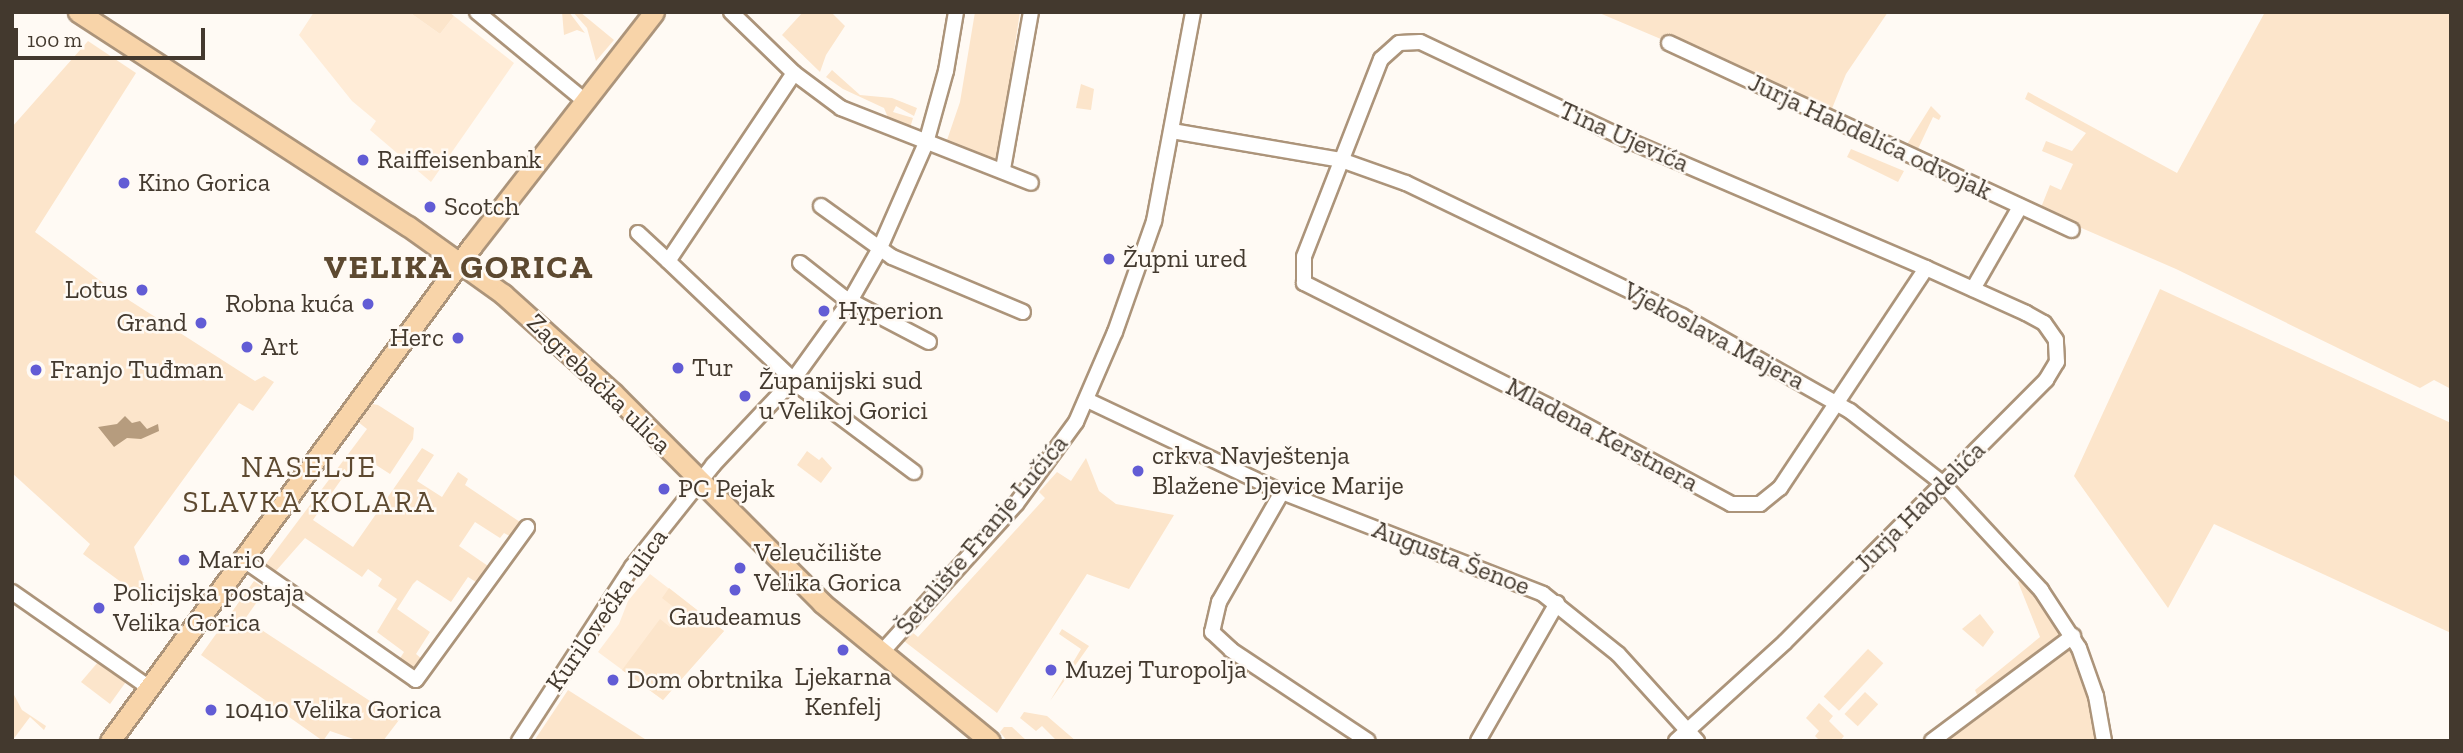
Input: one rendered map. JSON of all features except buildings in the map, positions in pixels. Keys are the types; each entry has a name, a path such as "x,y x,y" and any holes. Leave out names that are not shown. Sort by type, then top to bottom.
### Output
{"main road":[{"name":"Zagrebačka ulica","path":"78,12 461,262 524,311 613,393 775,559 881,653 990,741"},
{"path":"110,741 241,558 461,262 654,12"}],"street":[{"path":"477,12 585,101"},
{"path":"731,12 794,73 851,114 1003,169 1031,183"},
{"name":"Kurilovečka ulica","path":"519,741 607,601 701,483 793,380 850,301 879,250 926,143 946,71 956,12"},
{"path":"1003,169 1031,12"},
{"name":"Šetalište Franje Lučića","path":"881,653 1040,476 1087,400 1143,258 1172,131 1193,12"},
{"name":"Tina Ujevića","path":"1340,160 1387,50 1408,40 1420,42 1632,142 1973,289"},
{"name":"Jurja Habdelića odvojak","path":"1669,43 2072,230"},
{"path":"668,261 794,73"},
{"name":"Vjekoslava Majera","path":"1172,131 1340,160 1406,183 1623,287 1837,402 1874,427 1942,484 2024,569 2073,636 2096,696 2104,741"},
{"name":"Mladena Kerstnera","path":"1340,160 1301,268 1304,284 1311,291 1470,365 1731,504 1751,506 1769,500 1926,268"},
{"path":"821,206 879,250 1023,312"},
{"path":"1973,289 2020,207"},
{"path":"638,233 793,380 914,472"},
{"path":"800,263 850,301 929,342"},
{"name":"Jurja Habdelića","path":"1676,741 1692,735 2046,380 2057,362 2056,340 2044,323 1973,289"},
{"name":"Augusta Šenoe","path":"1087,400 1282,492 1516,580 1557,603 1618,654 1692,735"},
{"path":"1282,492 1219,602 1212,632 1231,650 1368,741"},
{"path":"241,558 416,680 527,527"},
{"path":"12,592 148,687"},
{"path":"1478,741 1557,603"},
{"path":"1932,741 2073,636"}],"shaded area":[{"path":"314,12 409,12 440,34 454,16 514,63 431,182 370,130 376,121 352,101 299,35"},
{"path":"409,12 449,12 454,16 440,34"},
{"path":"562,12 569,12 585,33 577,30 564,35"},
{"path":"573,12 580,12 614,40 596,61 587,28"},
{"path":"803,12 831,12 845,26 826,55 820,72 782,35"},
{"path":"975,12 1020,12 1014,51 1021,52 995,161 946,143 960,102"},
{"path":"1597,12 1888,12 1846,74 1831,111"},
{"path":"2265,12 2451,12 2451,389 2434,380 2420,388 2176,269 2040,210 2050,185 2061,190 2073,164 2042,151 2046,141 2072,151 2086,133 2025,99 2028,92 2177,173"},
{"path":"88,41 136,73 35,232 110,288 255,381 264,376 274,382 253,411 239,403 134,547 152,605 83,554 90,544 12,473 12,127"},
{"path":"832,70 860,95 892,98 917,108 914,116 896,106 893,112 913,118 910,128 889,120 884,108 843,89 826,77"},
{"path":"1081,84 1094,89 1091,110 1076,108"},
{"path":"1931,106 1941,116 1939,120 1933,117 1917,151 1906,146"},
{"path":"1851,149 1904,171 1898,182 1847,157"},
{"path":"2160,289 2451,423 2451,633 2214,524 2168,608 2074,476"},
{"path":"367,403 378,405 414,428 413,439 390,474 359,454 313,520 353,547 422,448 434,455 417,481 442,497 458,472 468,479 465,485 523,524 513,538 504,533 500,538 475,522 459,546 488,566 476,582 468,577 451,602 417,580 413,584 397,609 430,632 416,654 423,660 413,668 399,660 404,652 377,632 397,599 378,586 382,579 368,569 362,577 305,538 275,572 265,565 367,429 353,418"},
{"path":"125,416 132,423 140,421 147,429 158,424 159,431 141,439 127,438 114,447 98,427 117,424"},
{"path":"807,451 819,460 822,457 832,468 821,483 797,465"},
{"path":"1086,458 1099,491 1116,504 1174,515 1129,589 1087,574 997,713 904,641 912,632 918,637 1045,498 1039,492 1057,472 1071,481"},
{"path":"650,574 724,631 663,700 598,652 619,624 628,601"},
{"path":"2025,576 2060,628 2059,636 1978,697 1975,690 2040,637 2018,582"},
{"path":"254,581 266,589 245,619 399,720 383,741 359,741 330,731 323,741 201,655"},
{"path":"669,588 724,631 663,700 622,670 660,619 670,627 681,613 662,598"},
{"path":"1980,614 1994,632 1983,647 1962,629"},
{"path":"1062,629 1089,646 1050,701 1081,649 1059,634"},
{"path":"2069,648 2090,696 2098,741 1942,741"},
{"path":"1868,649 1883,663 1839,711 1824,697"},
{"path":"98,662 128,679 110,704 81,682"},
{"path":"568,690 648,741 534,741"},
{"path":"12,691 22,710 46,726 44,730 30,717 12,741"},
{"path":"1865,692 1878,704 1858,726 1845,714"},
{"path":"1819,703 1833,716 1829,721 1844,736 1840,741 1820,741 1815,736 1819,731 1806,718"},
{"path":"1024,712 1047,716 1076,741 1057,741 1042,726 1036,731 1020,718"},
{"path":"1004,727 1012,727 1027,741 1007,741 1000,732"}],"place":[{"name":"Raiffeisenbank","path":"363,160"},
{"name":"Kino Gorica","path":"124,183"},
{"name":"Scotch","path":"430,207"},
{"name":"Župni ured","path":"1109,259"},
{"name":"Lotus","path":"142,290"},
{"name":"Robna kuća","path":"368,304"},
{"name":"Hyperion","path":"824,311"},
{"name":"Grand","path":"201,323"},
{"name":"Herc","path":"458,338"},
{"name":"Art","path":"247,347"},
{"name":"Tur","path":"678,368"},
{"name":"Franjo Tuđman","path":"36,370"},
{"name":"Županijski sud u Velikoj Gorici","path":"745,396"},
{"name":"crkva Navještenja Blažene Djevice Marije","path":"1138,471"},
{"name":"PC Pejak","path":"664,489"},
{"name":"Mario","path":"184,560"},
{"name":"Veleučilište Velika Gorica","path":"740,568"},
{"name":"Gaudeamus","path":"735,590"},
{"name":"Policijska postaja Velika Gorica","path":"99,608"},
{"name":"Ljekarna Kenfelj","path":"843,650"},
{"name":"Muzej Turopolja","path":"1051,670"},
{"name":"Dom obrtnika","path":"613,680"},
{"name":"10410 Velika Gorica","path":"211,710"}],"district":[{"name":"VELIKA GORICA","path":"459,267"},
{"name":"NASELJE SLAVKA KOLARA","path":"309,484"}]}
